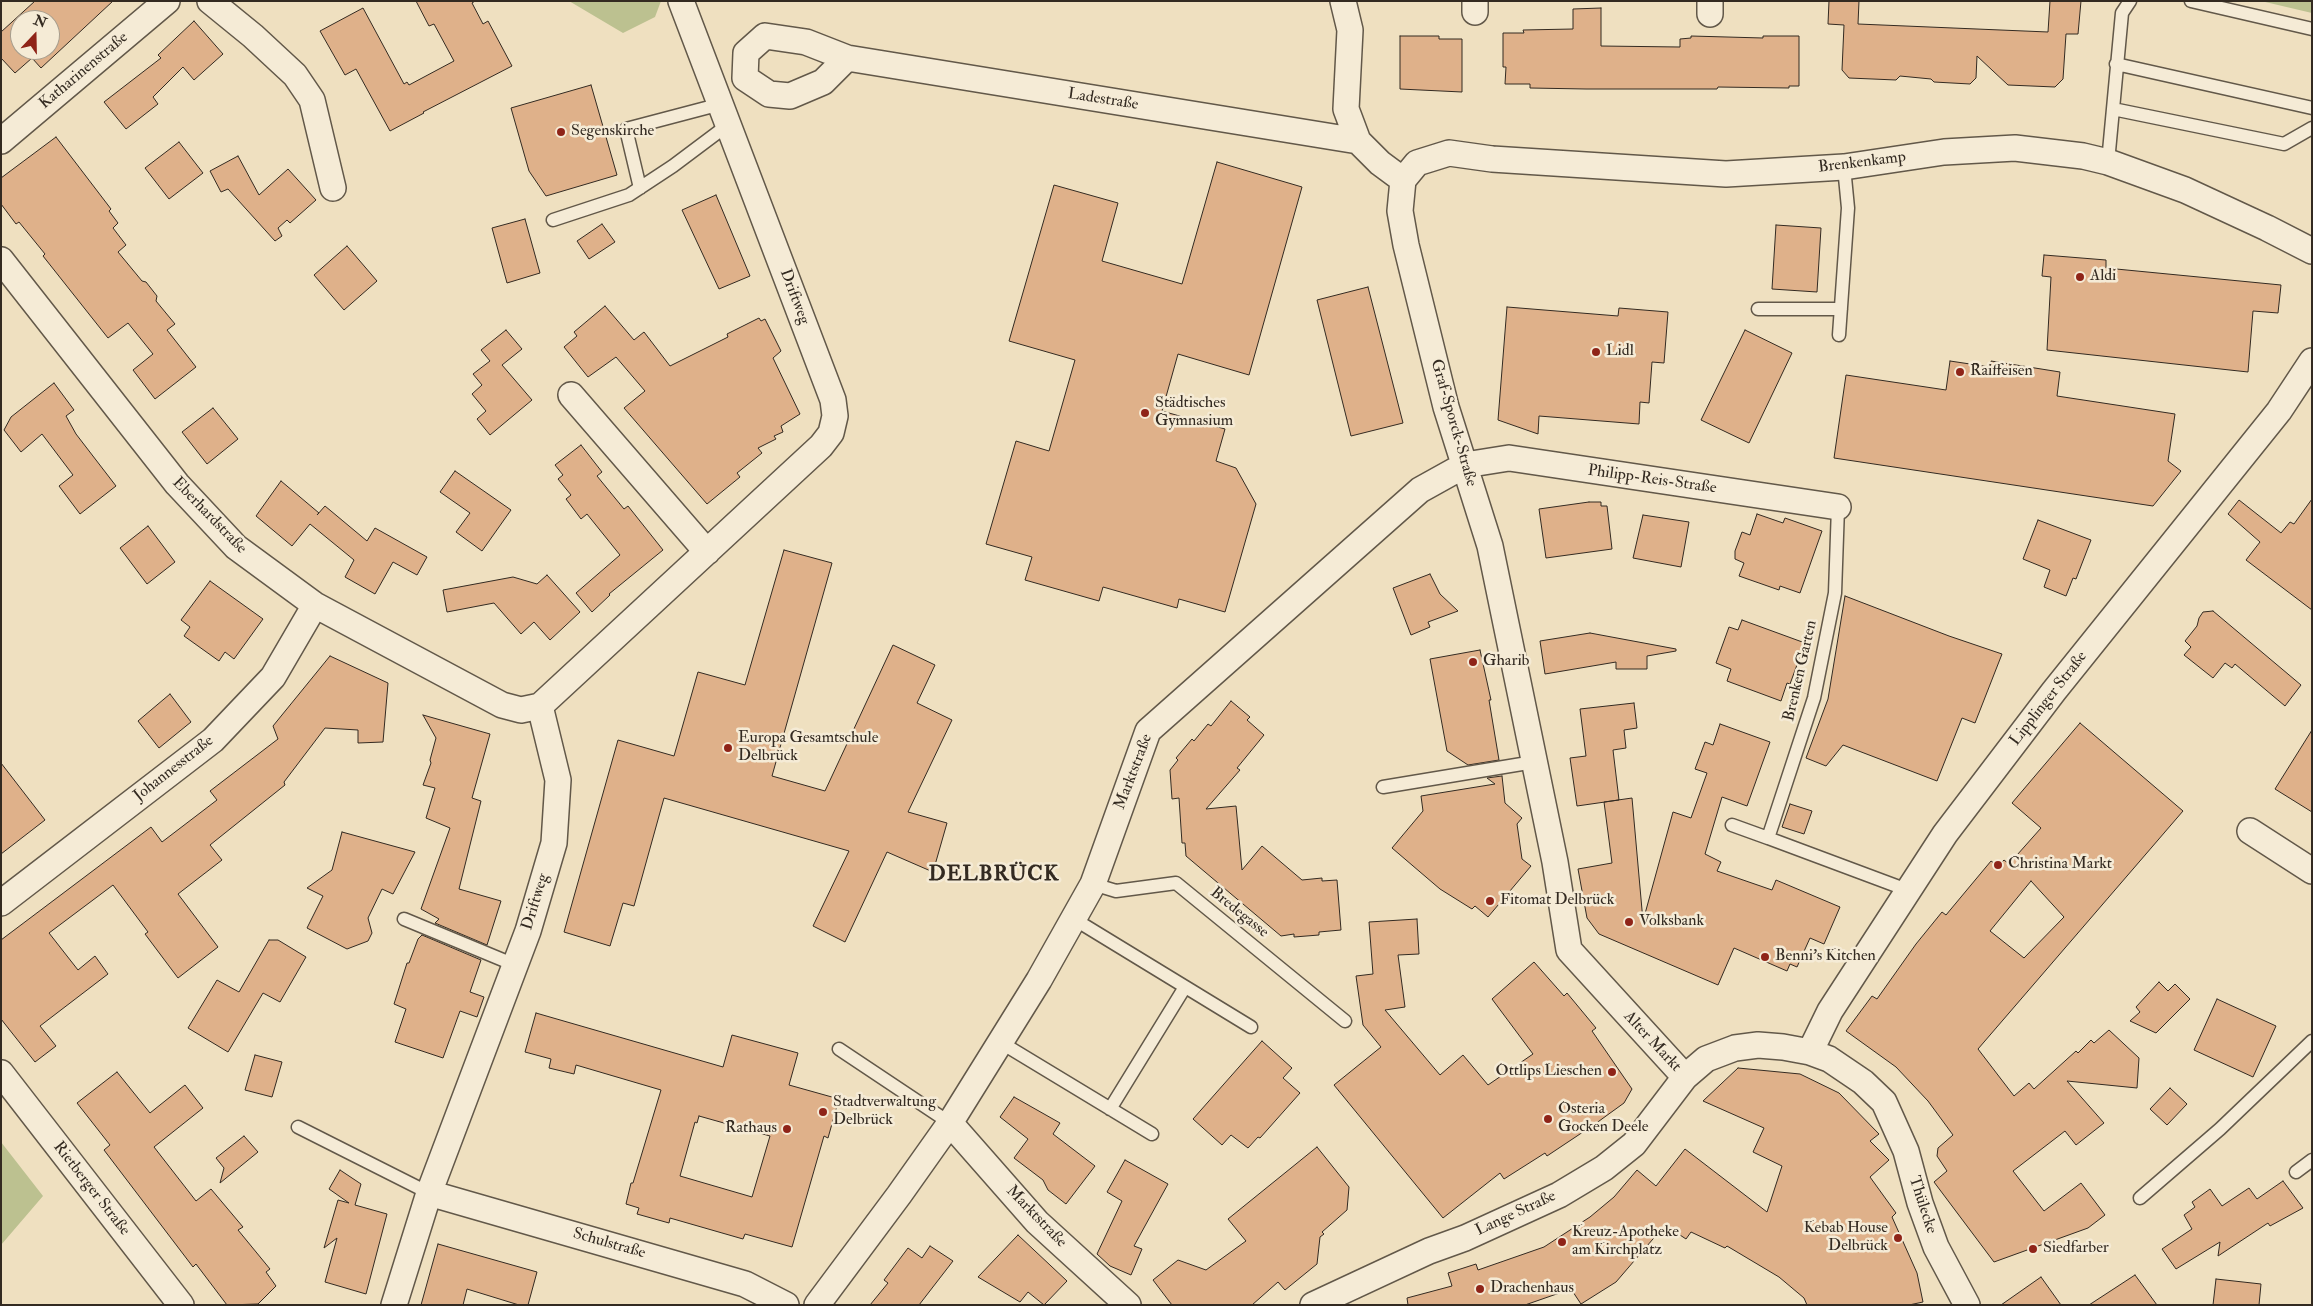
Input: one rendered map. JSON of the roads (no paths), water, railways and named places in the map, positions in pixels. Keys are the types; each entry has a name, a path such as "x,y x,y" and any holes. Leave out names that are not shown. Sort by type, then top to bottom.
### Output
{"street":[{"name":"Katharinenstraße","path":"1,141 167,1"},
{"path":"210,1 253,36 295,75 312,100 333,188"},
{"name":"Driftweg","path":"394,1305 429,1193 528,931 554,843 558,780 540,706 821,446 831,434 836,416 833,400 681,1"},
{"path":"1343,1 1350,30 1346,110 1358,142 1380,163 1403,180"},
{"name":"Ladestraße","path":"745,78 746,53 764,36 806,42 847,58 1358,142"},
{"path":"722,106 745,78 769,94 790,96 823,82 847,58"},
{"name":"Brenkenkamp","path":"1403,180 1417,163 1448,153 1492,159 1726,174 1844,167 1944,152 2015,148 2083,156 2108,162 2185,190 2312,251"},
{"name":"Graf-Sporck-Straße","path":"1403,180 1400,211 1406,245 1446,407 1490,546 1554,862"},
{"name":"Eberhardstraße","path":"1,260 176,484 236,547 315,605 502,705 520,710 540,706"},
{"name":"Lipplinger Straße","path":"1810,1052 1830,1011 1910,891 1945,834 2054,691 2280,411 2312,361"},
{"path":"571,395 707,552"},
{"name":"Philipp-Reis-Straße","path":"1465,465 1509,458 1838,507"},
{"name":"Marktstraße","path":"817,1305 899,1196 950,1123 1074,919 1094,884 1148,731 1420,490 1465,465"},
{"name":"Johannesstraße","path":"1,903 213,740 273,677 315,605"},
{"path":"2250,831 2312,870"},
{"name":"Alter Markt","path":"1554,862 1569,950 1684,1077 1706,1059 1735,1048 1758,1045 1783,1047 1810,1052 1842,1066 1864,1082 1884,1102"},
{"name":"Rietberger Straße","path":"1,1073 181,1305"},
{"name":"Lange Straße","path":"1313,1305 1429,1251 1465,1238 1560,1195 1604,1168 1634,1144 1684,1077"},
{"name":"Thülecke","path":"1884,1102 1906,1151 1920,1203 1936,1247 1967,1305"},
{"name":"Marktstraße","path":"950,1123 1037,1222 1128,1305"},
{"name":"Schulstraße","path":"429,1193 744,1284 786,1305"}],"lane":[{"path":"2108,162 2122,13 2130,1"},
{"path":"2191,1 2312,28"},
{"path":"2116,64 2312,108"},
{"path":"640,188 626,129 722,106"},
{"path":"553,220 629,195 673,166 722,106"},
{"path":"2113,109 2284,144 2312,128"},
{"path":"1839,335 1848,208 1844,167"},
{"path":"1758,309 1841,310"},
{"name":"Brenken Garten","path":"1768,838 1814,698 1835,593 1838,507"},
{"path":"1383,787 1534,762"},
{"path":"1732,825 1910,891"},
{"name":"Bredegasse","path":"1094,884 1116,891 1176,883 1345,1021"},
{"path":"404,919 515,965"},
{"path":"1074,919 1251,1027"},
{"path":"1110,1109 1185,987"},
{"path":"2140,1198 2220,1129 2312,1041"},
{"path":"1000,1042 1152,1134"},
{"path":"839,1049 950,1123"},
{"path":"298,1127 429,1193"},
{"path":"2296,1172 2312,1160"}],"place":[{"name":"Segenskirche","path":"561,132"},
{"name":"Aldi","path":"2080,277"},
{"name":"Lidl","path":"1596,352"},
{"name":"Raiffeisen","path":"1960,372"},
{"name":"Städtisches Gymnasium","path":"1145,413"},
{"name":"Gharib","path":"1473,662"},
{"name":"Europa Gesamtschule Delbrück","path":"728,748"},
{"name":"Christina Markt","path":"1998,865"},
{"name":"Fitomat Delbrück","path":"1490,901"},
{"name":"Volksbank","path":"1629,922"},
{"name":"Benni's Kitchen","path":"1765,957"},
{"name":"Ottlips Lieschen","path":"1612,1072"},
{"name":"Stadtverwaltung Delbrück","path":"823,1112"},
{"name":"Osteria Gocken Deele","path":"1548,1119"},
{"name":"Rathaus","path":"787,1129"},
{"name":"Kebab House Delbrück","path":"1898,1238"},
{"name":"Kreuz-Apotheke am Kirchplatz","path":"1562,1242"},
{"name":"Siedfarber","path":"2033,1249"},
{"name":"Drachenhaus","path":"1480,1289"}],"district":[{"name":"DELBRÜCK","path":"994,875"}]}
